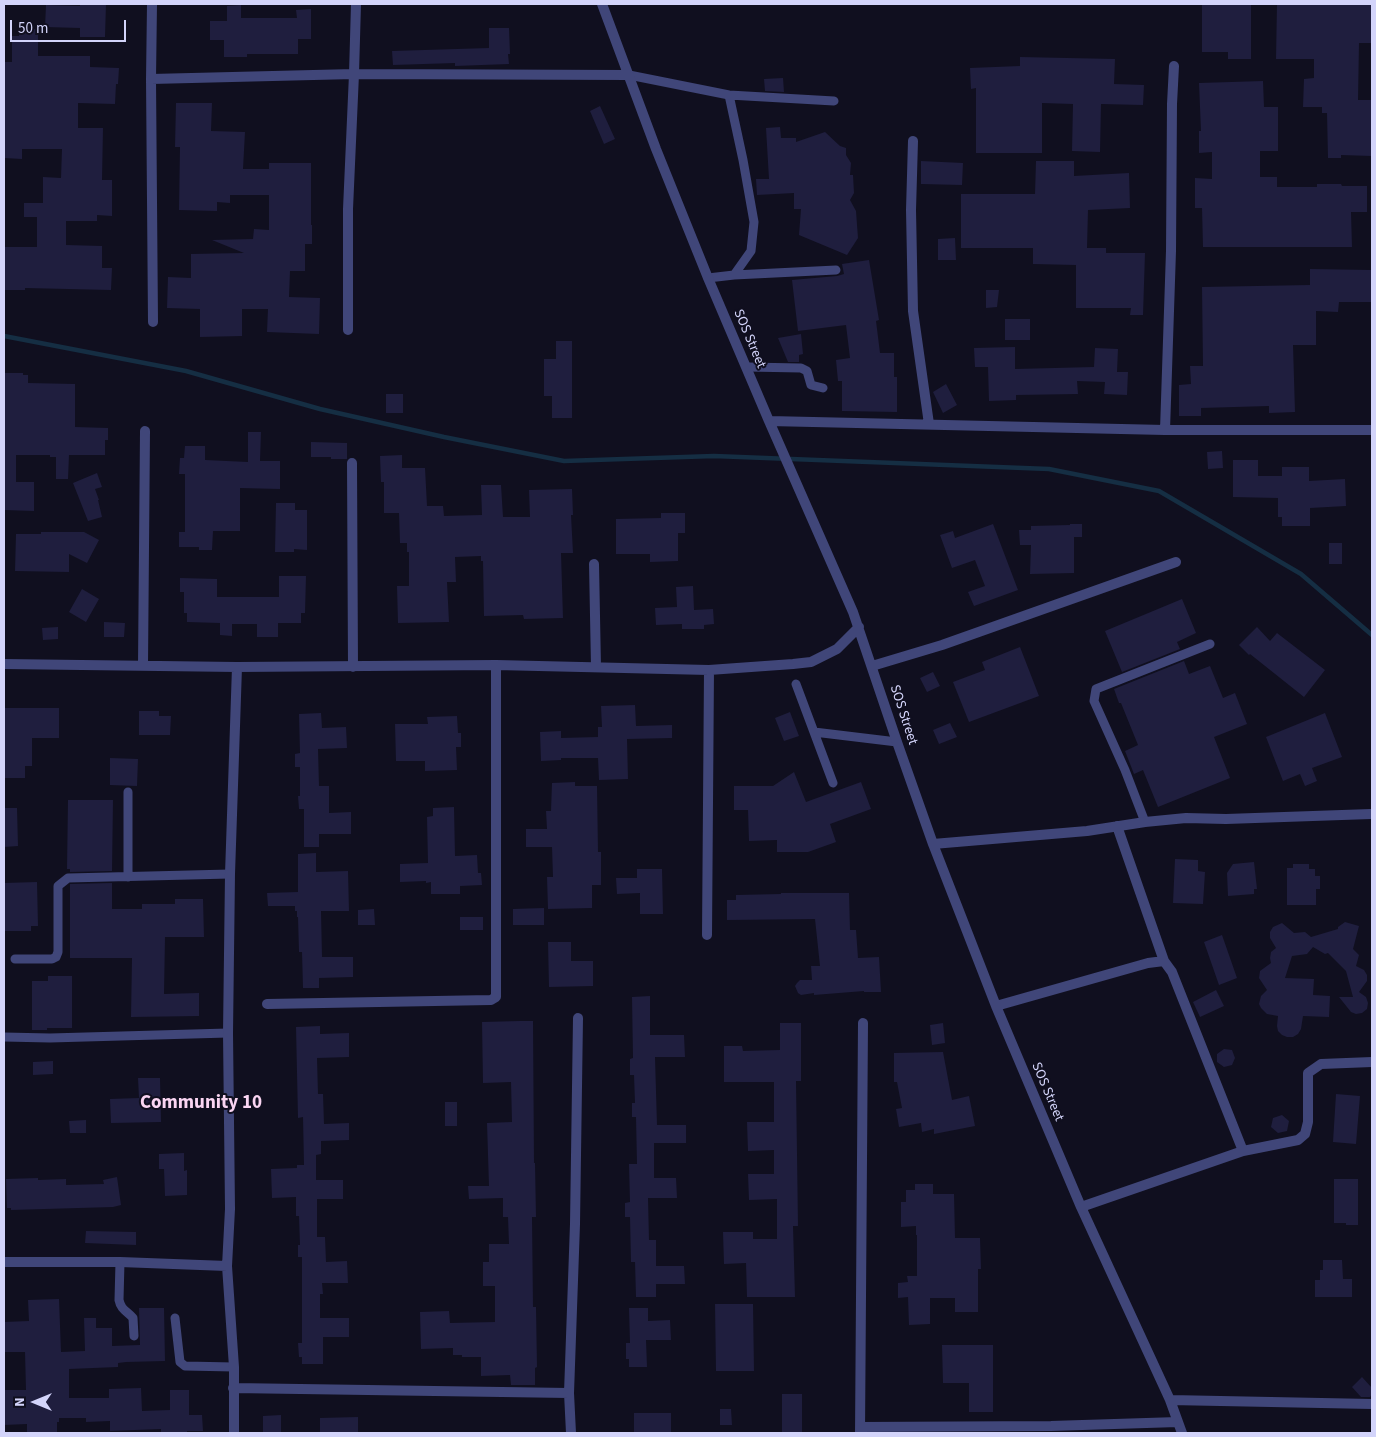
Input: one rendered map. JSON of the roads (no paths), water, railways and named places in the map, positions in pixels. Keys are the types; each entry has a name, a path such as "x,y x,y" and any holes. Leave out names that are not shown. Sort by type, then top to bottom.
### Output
{"street":[{"path":"152,4 153,322"},
{"path":"348,330 348,209 356,4"},
{"name":"SOS Street","path":"602,4 628,76 708,278 853,612 933,844 996,1006 1081,1207 1170,1400 1182,1433"},
{"path":"1165,430 1172,252 1174,66"},
{"path":"151,78 354,74 628,76"},
{"path":"913,141 913,311 929,424"},
{"path":"769,421 1165,430 1372,430"},
{"path":"143,665 145,431"},
{"path":"352,463 352,667"},
{"path":"872,666 942,646 1176,562"},
{"path":"594,564 596,667"},
{"path":"4,664 236,667 496,665 709,670 812,662 836,649 858,627"},
{"path":"267,1004 491,1000 496,996 496,665"},
{"path":"234,1433 234,1367 227,1266 230,1208 228,1033 230,874 236,667"},
{"path":"706,935 709,670"},
{"path":"933,844 1087,831 1186,818 1226,820 1371,814"},
{"path":"1117,826 1164,961 1172,972 1243,1151"},
{"path":"996,1006 1148,963 1164,961"},
{"path":"571,1433 569,1393 575,1224 578,1018"},
{"path":"863,1023 860,1430 1178,1422"},
{"path":"1081,1207 1243,1151 1298,1140 1305,1134 1308,1122 1308,1073 1320,1064 1372,1062"},
{"path":"4,1262 120,1262 227,1266"},
{"path":"233,1388 569,1393"},
{"path":"1170,1400 1372,1404"}],"lane":[{"path":"628,76 729,95 834,101"},
{"path":"729,95 754,222 751,251 734,275"},
{"path":"708,278 836,270"},
{"path":"747,368 801,368 807,371 812,385 823,388"},
{"path":"1145,822 1125,770 1094,701 1096,690 1210,644"},
{"path":"796,684 833,784"},
{"path":"814,732 897,742"},
{"path":"128,792 128,877"},
{"path":"15,960 52,959 56,957 58,952 58,886 68,878 230,874"},
{"path":"4,1038 228,1033"},
{"path":"120,1262 119,1300 123,1310 133,1318 134,1336"},
{"path":"175,1318 180,1362 182,1365 234,1367"}],"waterway":[{"path":"4,336 186,371 320,409 444,437 564,461 714,456 1049,469 1159,491 1301,574 1372,635"}],"district":[{"name":"Community 10","path":"201,1104"}]}
